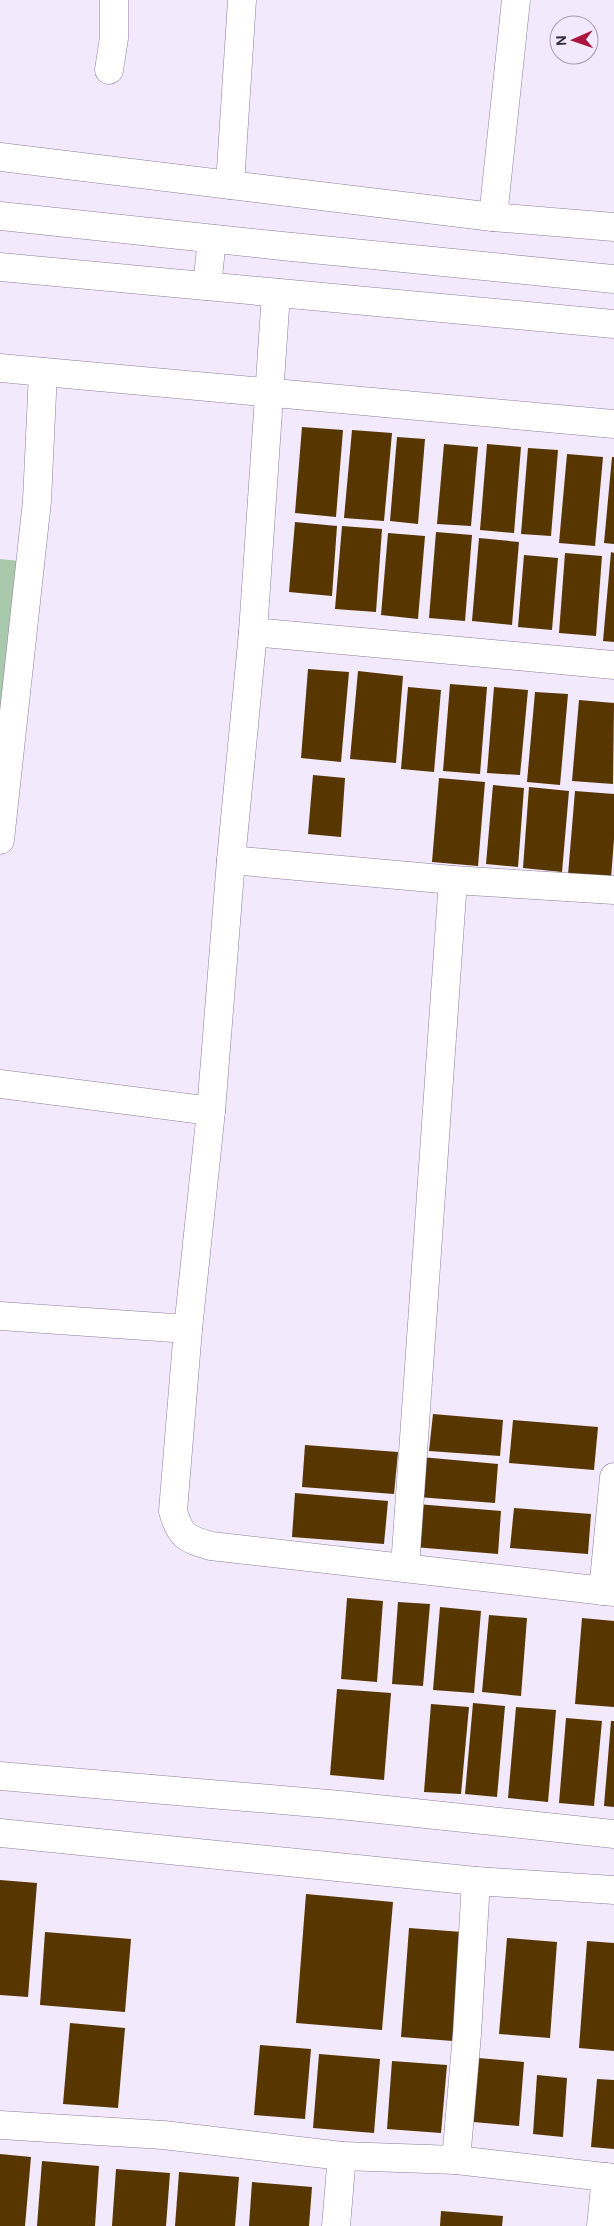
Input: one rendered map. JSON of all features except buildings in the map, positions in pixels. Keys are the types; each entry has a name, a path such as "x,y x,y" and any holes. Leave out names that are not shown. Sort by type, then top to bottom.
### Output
{"street":[{"path":"109,70 114,38 114,0"},
{"path":"230,185 242,0"},
{"path":"493,217 516,0"},
{"path":"0,157 493,217 614,227"},
{"path":"0,216 614,279"},
{"path":"207,286 212,239"},
{"path":"0,267 614,324"},
{"path":"276,293 253,632 231,860 211,1111 188,1329 173,1511 178,1529 188,1539 211,1546 609,1592 614,1477"},
{"path":"0,368 269,391 614,424"},
{"path":"0,840 37,501 43,372"},
{"path":"253,632 614,665"},
{"path":"231,860 453,880 614,890"},
{"path":"405,1567 453,880"},
{"path":"0,1084 211,1111"},
{"path":"0,1316 188,1329"},
{"path":"0,1776 340,1805 614,1834"},
{"path":"0,1833 476,1881 614,1890"},
{"path":"456,2160 468,2024 476,1881"},
{"path":"0,2124 163,2135 342,2156 456,2160 610,2177 601,2226"},
{"path":"336,2226 342,2156"}],"green space":[{"path":"0,559 30,562 0,807"}]}
